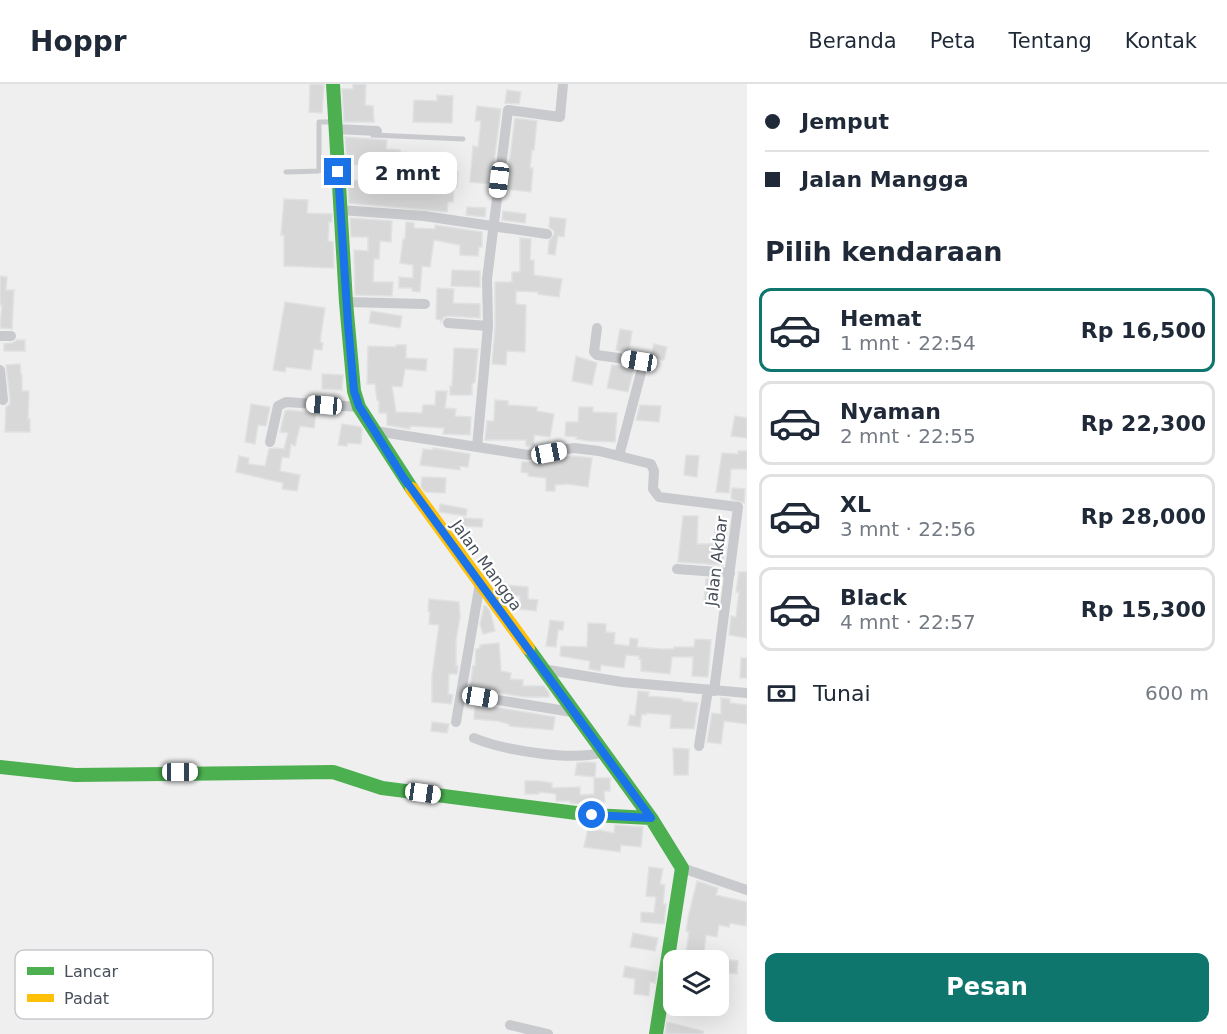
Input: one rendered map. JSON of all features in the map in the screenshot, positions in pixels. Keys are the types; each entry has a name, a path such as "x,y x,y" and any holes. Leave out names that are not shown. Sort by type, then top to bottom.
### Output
{"street":[{"name":"Jalan Mangga","path":"333,84 346,302 354,391 359,406 403,477 651,818 682,868"},
{"path":"477,447 488,326 486,292 508,110 560,117 563,84"},
{"path":"336,128 377,131"},
{"path":"340,210 416,215 547,234"},
{"path":"346,302 425,304"},
{"path":"448,323 488,326"},
{"path":"597,328 594,352 597,355 639,361 642,365 619,456"},
{"path":"0,370 3,400"},
{"path":"270,442 278,406 286,402 359,406"},
{"name":"Jalan Akbar","path":"375,431 528,454 574,448 599,451 651,464 654,471 653,489 659,497 743,507 699,746"},
{"path":"677,569 730,573"},
{"path":"456,722 480,583"},
{"path":"542,669 622,681 747,693"},
{"path":"461,694 572,712"},
{"path":"474,738 490,745 511,749 570,756 585,757 603,752"},
{"path":"0,767 75,775 333,772 382,788 580,814 651,818"},
{"path":"672,950 682,868 747,890"},
{"path":"656,1034 663,1002"},
{"path":"510,1025 548,1034"}],"lane":[{"path":"286,172 319,171 319,122 336,128 463,139"}],"building":[{"path":"310,84 324,84 322,113 309,112"},
{"path":"353,84 366,84 365,105 373,106 374,122 344,122 342,89 353,89"},
{"path":"507,90 521,92 519,104 505,103"},
{"path":"437,95 453,96 452,123 413,122 414,100 437,101"},
{"path":"477,106 501,109 491,184 470,182 473,146 478,147 481,121 475,121"},
{"path":"515,118 537,121 530,168 533,168 531,192 506,189"},
{"path":"345,137 387,140 386,149 400,150 400,152 453,156 452,171 458,172 453,202 448,202 447,212 349,203 348,180 374,181 375,166 347,164","holes":["411,167 429,168 428,186 410,185"]},
{"path":"284,199 308,200 307,213 332,214 328,241 333,242 334,268 284,266 284,235 281,235"},
{"path":"467,207 486,208 485,217 466,215"},
{"path":"503,211 526,214 525,223 502,220"},
{"path":"550,217 566,219 564,237 558,236 555,255 548,254 549,241 554,234 549,227"},
{"path":"350,218 392,221 391,242 380,241 379,259 374,259 373,282 393,282 392,296 355,295 354,250 368,251 368,237 351,237"},
{"path":"406,222 414,223 414,228 435,229 435,225 482,232 482,247 479,247 478,256 460,255 460,245 434,240 430,267 422,266 420,292 412,291 412,288 399,288 399,277 413,278 413,265 400,263"},
{"path":"520,238 531,239 530,260 534,260 534,275 562,279 559,297 538,294 538,292 516,291 516,304 526,305 525,352 507,351 506,365 492,364 495,282 512,282 512,272 520,272"},
{"path":"452,270 480,271 480,287 451,286"},
{"path":"0,276 7,277 6,290 14,290 12,329 0,328 2,305 0,305"},
{"path":"437,288 454,289 453,303 480,304 480,318 449,316 444,317 441,322 436,319"},
{"path":"285,302 325,308 320,342 323,343 322,350 314,349 311,370 286,367 285,372 273,370"},
{"path":"371,311 402,316 400,328 369,323"},
{"path":"620,329 632,331 629,352 616,350"},
{"path":"25,340 25,351 4,351 4,344"},
{"path":"654,344 667,347 664,360 651,357"},
{"path":"396,345 406,345 406,358 427,359 426,371 405,369 402,387 392,386 396,412 422,413 423,405 435,405 436,391 447,391 445,408 456,409 455,416 471,417 470,435 443,434 444,428 410,426 410,429 387,425 387,413 379,413 375,384 367,384 368,346 396,347"},
{"path":"454,348 478,349 472,395 450,395"},
{"path":"576,356 597,363 592,385 572,381"},
{"path":"20,364 22,391 29,391 30,432 5,432 6,407 10,404 6,365"},
{"path":"612,365 634,368 628,392 607,388"},
{"path":"322,374 343,375 342,390 322,389"},
{"path":"495,400 508,401 508,405 537,407 537,411 554,414 550,437 534,435 534,445 526,446 526,440 485,440 487,421 494,421"},
{"path":"251,404 270,407 266,426 258,425 255,444 245,442"},
{"path":"640,405 661,406 659,422 636,420"},
{"path":"579,407 593,407 593,412 617,413 615,442 589,441 565,436 566,422 578,422"},
{"path":"285,411 316,413 314,428 300,426 295,446 291,444 289,458 282,457 280,471 300,475 297,491 282,489 283,483 236,472 239,456 249,458 248,464 265,466 269,449 284,449 288,433 280,432"},
{"path":"735,416 747,418 747,438 731,436"},
{"path":"342,424 361,427 361,444 338,445"},
{"path":"433,448 470,454 468,467 460,466 460,470 420,465 423,449 433,450"},
{"path":"738,451 747,451 747,469 731,469 729,493 716,492 722,453 738,454"},
{"path":"686,455 699,456 697,477 684,475"},
{"path":"574,456 592,458 588,487 555,485 555,491 546,491 546,478 528,476 528,473 521,472 522,462 560,461 560,458"},
{"path":"422,477 446,478 445,493 425,492 421,487"},
{"path":"732,488 745,489 744,503 731,499"},
{"path":"440,504 467,509 466,516 439,512"},
{"path":"683,516 698,516 697,544 715,544 715,529 727,529 723,565 678,562"},
{"path":"462,518 483,519 482,527 462,526"},
{"path":"739,572 747,572 747,638 729,635 731,616 736,617"},
{"path":"706,579 718,580 716,602 704,601"},
{"path":"506,585 528,587 528,599 538,600 536,611 519,609 520,596 505,595"},
{"path":"429,599 459,602 460,617 456,640 457,674 449,674 448,694 453,695 451,704 432,702 432,676 439,625 429,624"},
{"path":"484,606 490,611 495,631 483,634 480,624"},
{"path":"550,620 564,622 563,630 558,630 556,647 546,646"},
{"path":"588,623 606,624 606,632 615,633 614,644 629,646 630,638 638,639 637,647 674,649 674,647 694,647 695,639 711,640 708,677 692,676 693,657 672,657 670,674 641,671 639,656 626,655 624,668 601,665 600,671 589,669 590,661 560,656 561,646 587,647"},
{"path":"499,643 501,671 511,673 510,679 523,680 523,686 544,686 549,697 525,697 470,688 476,649 480,648 480,645"},
{"path":"741,658 747,658 747,678 740,678"},
{"path":"638,691 649,692 648,696 698,703 694,729 670,728 671,715 646,713 646,715 642,714 640,727 628,725 630,715 635,716"},
{"path":"721,698 730,699 730,703 747,705 747,724 724,721 721,744 707,742 712,713 721,714"},
{"path":"475,704 555,717 553,730 509,726 509,724 498,721 474,719"},
{"path":"432,722 449,724 447,733 431,731"},
{"path":"673,748 689,749 688,775 674,775"},
{"path":"577,763 596,763 595,777 575,775"},
{"path":"594,778 610,778 610,791 604,791 605,802 579,804 570,803 570,801 556,801 556,794 539,792 539,794 525,794 525,781 539,781 552,783 552,788 580,787 580,795 594,794"},
{"path":"615,825 643,827 641,847 621,845 620,852 584,847 588,828 614,833"},
{"path":"649,867 663,869 660,884 665,885 664,924 641,922 641,912 654,913 656,897 646,896"},
{"path":"697,881 718,888 716,895 747,902 746,926 730,923 729,927 719,925 717,937 706,935 704,950 686,950 688,918"},
{"path":"633,933 658,938 655,951 630,947"},
{"path":"729,960 738,961 737,974 729,973"},
{"path":"625,966 657,972 655,983 650,982 649,996 634,994 635,979 623,977"},
{"path":"667,1022 703,1031 703,1034 665,1034"}],"traffic: fast":[{"path":"333,84 346,302 354,391 359,407 412,489"},
{"path":"528,648 651,818 682,868 656,1034"},
{"path":"0,767 75,775 333,772 382,788 592,815 651,818"}],"traffic: slow":[{"path":"412,489 528,648"}],"route":[{"path":"338,172 346,302 354,391 359,406 403,477 651,818 592,815"}]}
